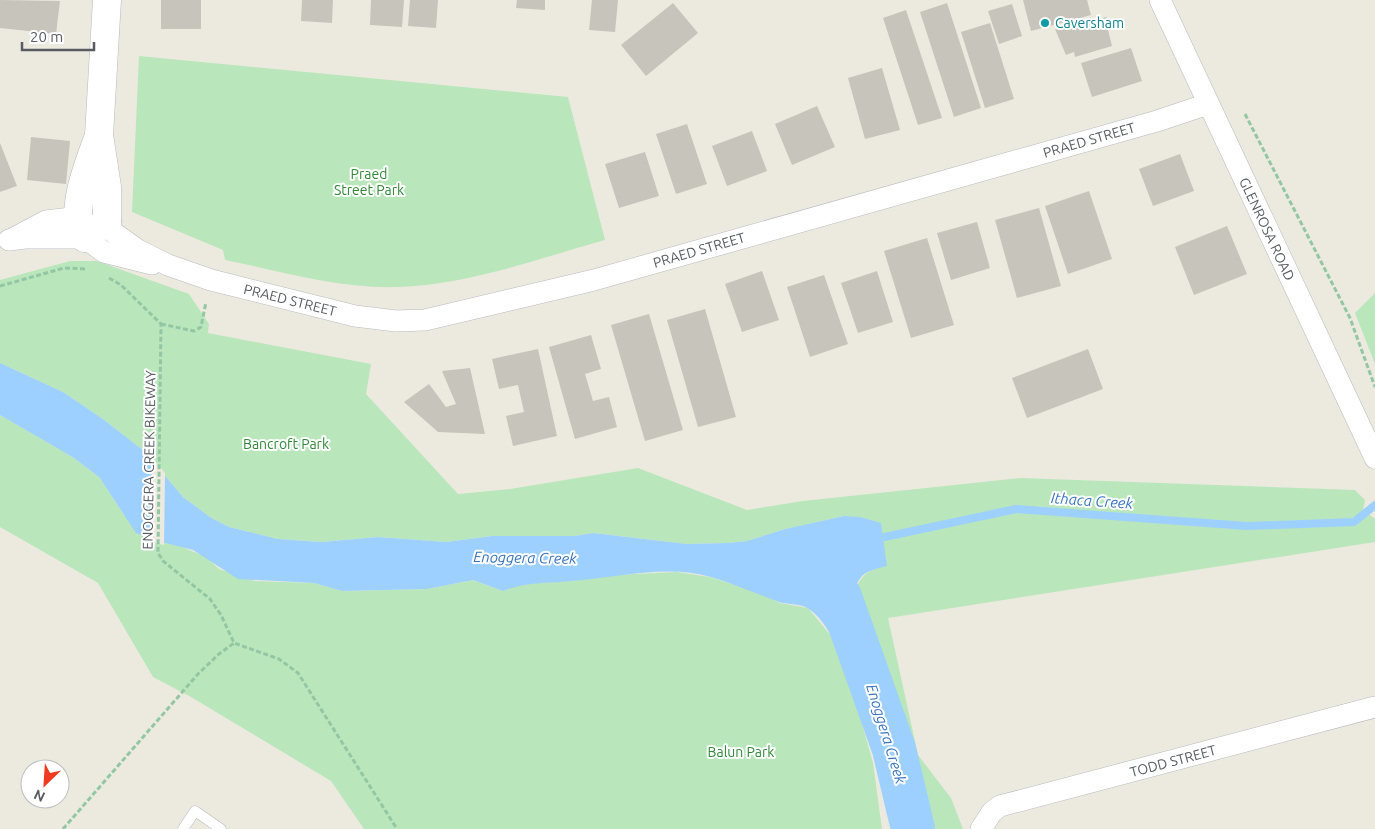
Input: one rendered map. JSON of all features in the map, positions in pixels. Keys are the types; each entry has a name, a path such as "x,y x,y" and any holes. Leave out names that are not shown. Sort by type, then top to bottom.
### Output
{"street":[{"path":"4,242 83,228 107,221 107,187 99,135 107,0"},
{"name":"GLENROSA ROAD","path":"1160,0 1375,458"},
{"name":"PRAED STREET","path":"83,228 99,250 114,256 184,271 211,280 355,316 396,321 443,317 594,280 1148,123 1208,104"},
{"path":"83,228 82,183 99,135"},
{"name":"PRAED STREET","path":"107,221 114,233 129,244 184,271"},
{"name":"TODD STREET","path":"981,829 992,812 1000,806 1375,707"}],"lane":[{"path":"183,829 195,812 221,829"}],"path":[{"path":"1245,114 1350,318 1375,387"},
{"path":"0,286 64,268 84,268 93,272"},
{"path":"101,275 120,285 161,324 194,330 201,327 211,280"},
{"name":"ENOGGERA CREEK BIKEWAY","path":"161,324 157,548 163,561 210,599 221,614 234,643"},
{"path":"63,829 198,674 234,643 279,659 298,673 397,829"}],"green space":[{"name":"Praed Street Park","path":"139,56 568,97 605,240 476,276 424,285 398,287 376,287 333,282 225,260 223,250 132,212"},
{"name":"Bancroft Park","path":"70,261 97,261 189,294 209,324 208,333 371,364 366,394 458,494 510,489 638,468 747,510 803,501 1021,478 1355,490 1365,500 1363,510 1375,519 1375,542 888,618 918,755 951,798 963,829 921,829 903,760 853,613 858,584 870,571 844,516 785,529 747,541 687,544 593,533 574,536 492,536 446,542 378,537 321,542 278,539 229,527 210,517 183,497 144,451 103,419 63,392 0,363 0,280"},
{"path":"1375,293 1375,364 1355,313"},
{"name":"Balun Park","path":"0,415 74,458 99,477 124,515 175,544 206,557 219,569 255,581 314,583 342,591 427,589 473,580 503,591 524,583 571,581 613,575 677,572 710,577 761,593 780,603 808,608 832,637 857,706 873,763 882,829 364,829 331,781 191,697 153,677 98,583 0,527"}],"water":[{"path":"0,363 63,392 103,419 144,451 183,497 210,517 229,527 278,539 321,542 378,537 446,542 492,536 574,536 593,533 687,544 728,543 747,541 785,529 844,516 860,517 881,523 887,566 862,576 854,592 853,609 862,644 837,649 822,622 806,607 779,602 720,580 694,573 641,573 529,584 503,591 473,580 427,589 342,591 314,583 238,579 193,550 154,540 136,533 99,477 74,458 0,415"}],"pier":[{"path":"152,457 165,473 164,545 150,542"}],"building":[{"path":"0,0 60,1 56,34 0,28"},
{"path":"161,0 201,0 201,29 161,29"},
{"path":"302,0 333,0 332,23 301,21"},
{"path":"371,0 404,0 402,27 370,25"},
{"path":"410,0 438,0 436,28 408,26"},
{"path":"517,0 545,0 545,10 516,8"},
{"path":"592,0 618,0 615,32 589,30"},
{"name":"Caversham","path":"1023,0 1087,0 1091,15 1031,31"},
{"path":"673,3 698,33 646,76 621,45"},
{"path":"947,3 981,108 954,117 920,12"},
{"path":"1012,4 1022,36 999,44 988,11"},
{"path":"906,10 942,118 918,125 883,18"},
{"path":"1107,17 1111,29 1108,30 1112,46 1075,57 1074,52 1066,55 1055,29"},
{"path":"990,23 1014,99 985,108 961,32"},
{"path":"1131,48 1142,81 1092,97 1081,63"},
{"path":"882,68 900,130 865,139 848,78"},
{"path":"817,106 835,147 792,165 775,124"},
{"path":"687,124 707,184 676,194 656,134"},
{"path":"752,131 767,171 727,186 712,146"},
{"path":"31,137 70,141 66,184 27,180"},
{"path":"0,143 17,186 0,192"},
{"path":"645,152 659,196 619,208 605,164"},
{"path":"1180,154 1194,191 1153,206 1139,169"},
{"path":"1089,191 1112,259 1068,274 1045,206"},
{"path":"1039,208 1061,286 1017,298 995,220"},
{"path":"977,222 990,268 951,280 937,233"},
{"path":"1227,226 1247,274 1194,295 1175,247"},
{"path":"927,238 954,325 911,338 884,251"},
{"path":"762,271 779,320 742,332 725,284"},
{"path":"877,271 893,322 858,333 841,283"},
{"path":"824,275 848,344 810,357 787,287"},
{"path":"705,309 736,417 698,427 667,320"},
{"path":"649,314 683,430 645,441 611,325"},
{"path":"591,335 601,369 585,374 593,401 609,397 617,427 575,439 549,347"},
{"path":"538,349 557,436 513,446 506,416 524,412 518,385 499,389 492,359"},
{"path":"1088,349 1103,389 1027,418 1012,378"},
{"path":"470,368 485,434 438,432 404,402 429,384 446,407 456,404 442,371"}],"waterway":[{"name":"Ithaca Creek","path":"875,539 1016,509 1247,526 1354,522 1375,505"},
{"name":"Enoggera Creek","path":"834,589 840,597 894,749 913,829"}],"place":[{"name":"Caversham","path":"1045,23"}]}
